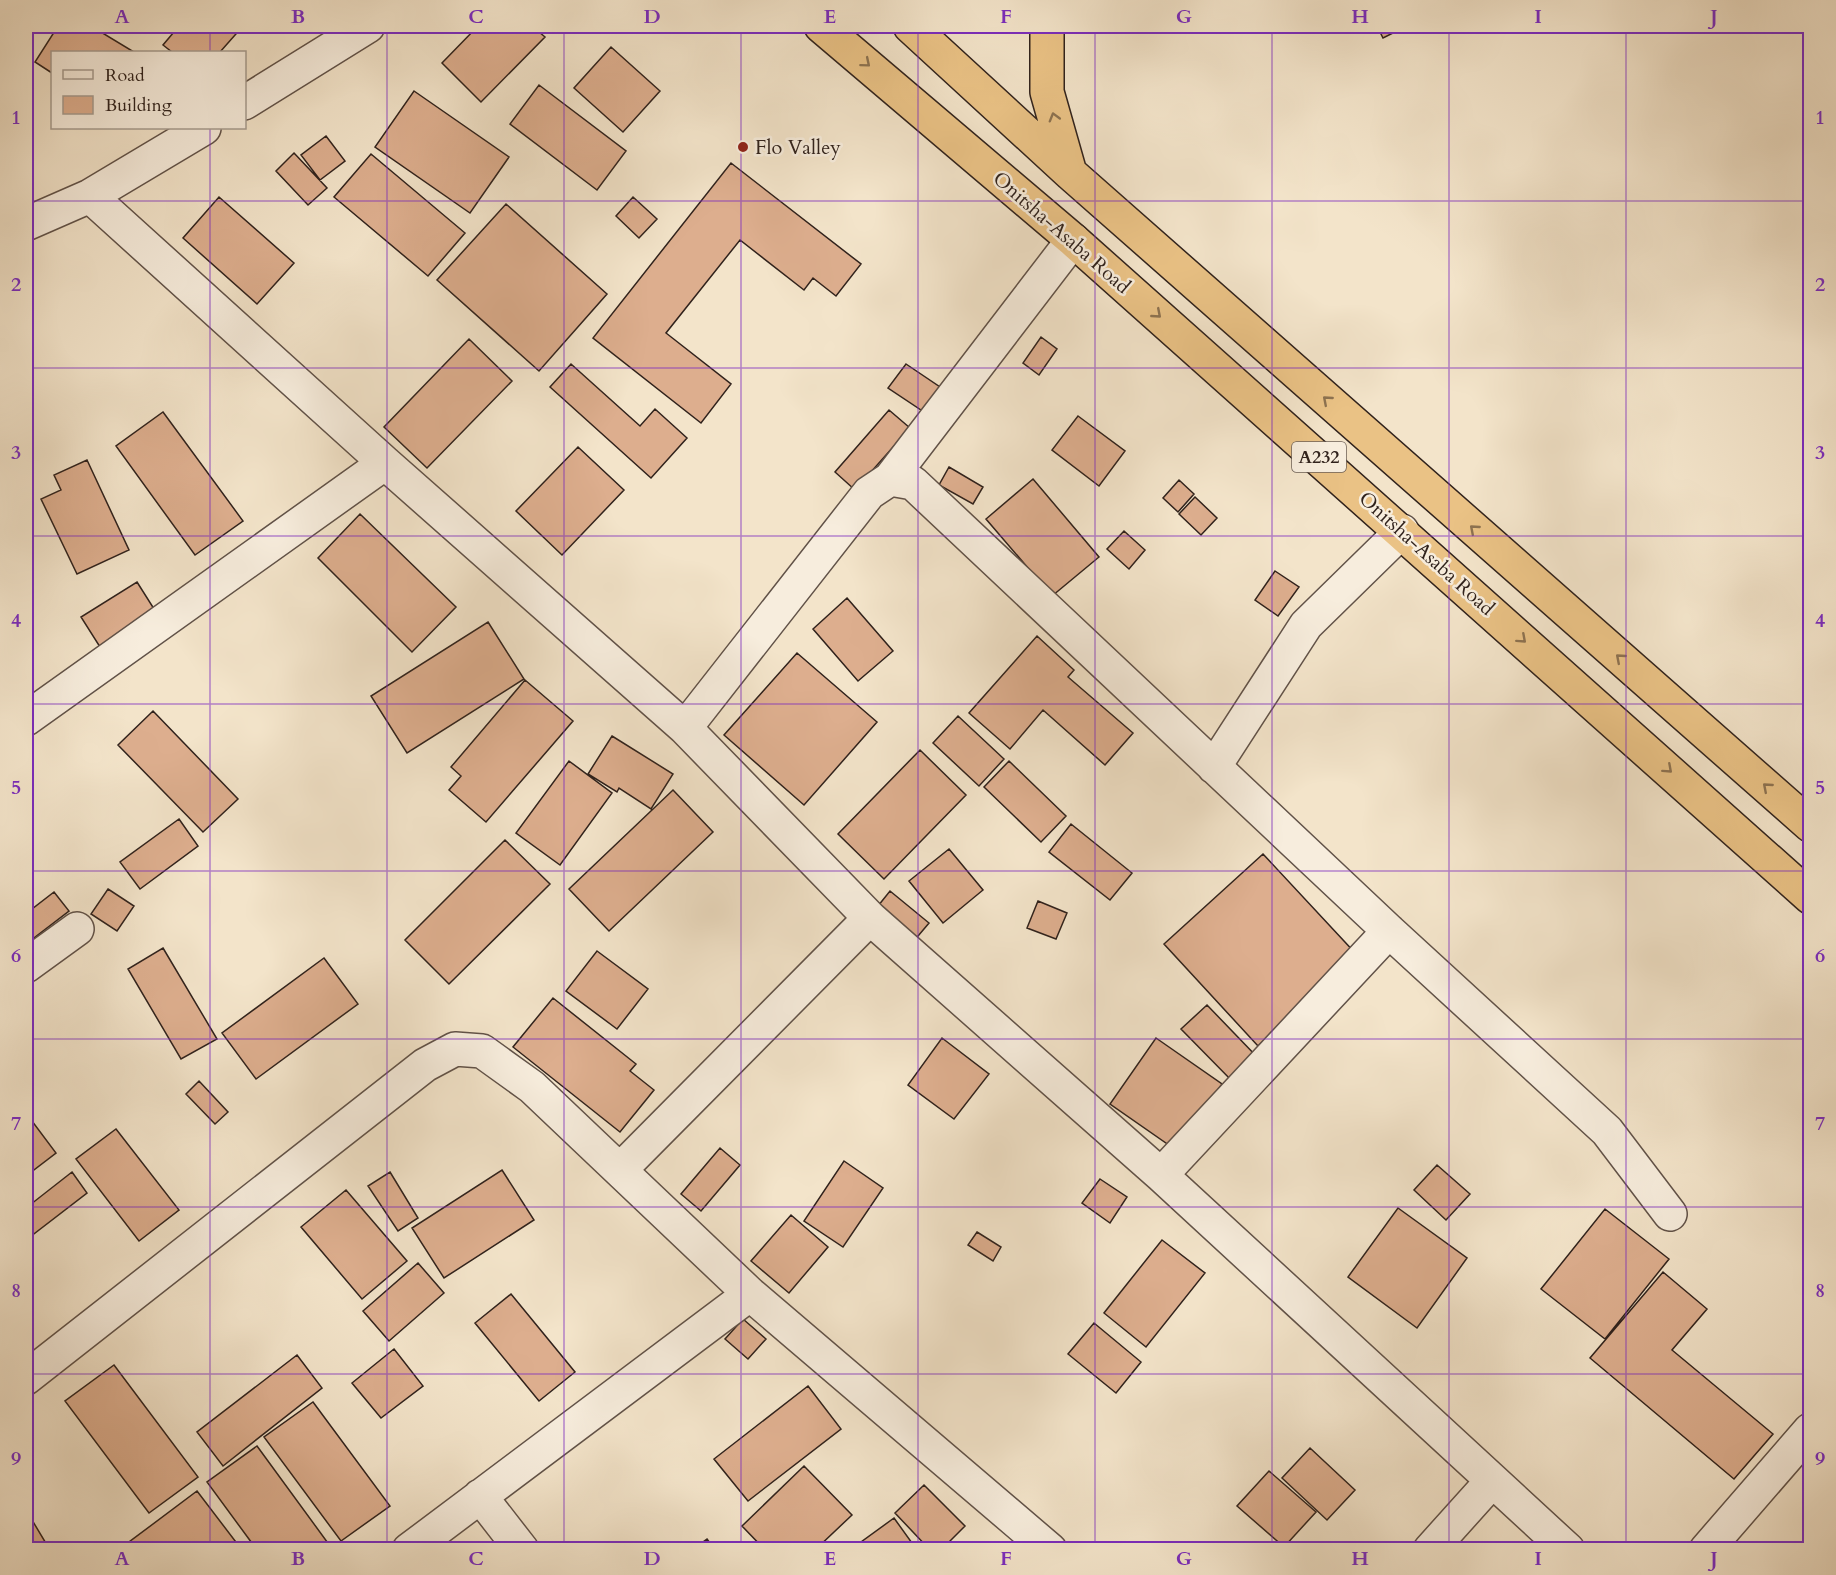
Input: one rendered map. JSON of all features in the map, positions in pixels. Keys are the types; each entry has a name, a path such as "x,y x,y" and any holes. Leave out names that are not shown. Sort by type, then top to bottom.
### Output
{"highway":[{"name":"Onitsha-Asaba Road","path":"821,26 1073,240 1810,897"},
{"name":"A232","path":"910,26 1070,173 1810,825"},
{"path":"1047,26 1047,92 1070,173"}],"street":[{"path":"246,102 368,26"},
{"path":"26,224 90,196 202,129"},
{"path":"90,196 685,728 870,918 1161,1175 1568,1550"},
{"path":"685,728 869,493 890,479 1073,240"},
{"path":"26,719 385,462"},
{"path":"890,479 913,483 1389,931 1607,1131 1671,1214"},
{"path":"1214,767 1306,625 1402,531"},
{"path":"621,1169 870,918"},
{"path":"26,966 77,929"},
{"path":"1161,1175 1389,931"},
{"path":"26,1378 425,1065 455,1049 482,1051 532,1087 621,1169 750,1294 1050,1550"},
{"path":"408,1550 750,1294"},
{"path":"1706,1550 1810,1430"},
{"path":"1430,1550 1492,1481"},
{"path":"480,1496 522,1550"}],"building":[{"path":"58,26 91,26 132,51 51,51 51,72 35,62"},
{"path":"179,26 243,26 221,51 171,51 163,45"},
{"path":"478,26 532,26 545,37 481,102 442,63"},
{"path":"1377,26 1407,26 1383,38"},
{"path":"611,47 660,91 623,132 574,88"},
{"path":"539,85 626,151 597,190 510,124"},
{"path":"414,91 509,157 470,213 375,147"},
{"path":"326,136 345,161 320,180 301,155"},
{"path":"294,153 327,188 308,205 276,171"},
{"path":"371,154 465,233 428,276 334,197"},
{"path":"731,163 861,264 836,296 813,278 804,290 740,240 666,333 731,384 701,423 593,338"},
{"path":"219,197 294,263 257,304 183,238"},
{"path":"633,197 657,219 639,238 616,216"},
{"path":"506,204 607,294 539,371 437,280"},
{"path":"1041,337 1057,349 1039,375 1023,363"},
{"path":"469,339 512,381 427,468 384,427"},
{"path":"571,364 640,426 655,409 687,438 651,478 550,387"},
{"path":"906,364 943,389 927,414 888,388"},
{"path":"889,410 910,428 855,490 835,472"},
{"path":"163,412 243,521 195,555 116,446"},
{"path":"1078,416 1125,451 1099,486 1052,450"},
{"path":"578,447 624,490 562,555 516,511"},
{"path":"87,460 129,550 77,574 41,499 61,490 54,475"},
{"path":"949,467 983,487 973,504 939,485"},
{"path":"1033,479 1099,557 1052,596 986,519"},
{"path":"1179,480 1194,494 1178,512 1163,498"},
{"path":"1195,497 1217,518 1201,535 1179,514"},
{"path":"360,514 456,607 412,652 318,558"},
{"path":"1124,531 1145,550 1129,569 1107,549"},
{"path":"1275,571 1299,587 1278,616 1255,600"},
{"path":"137,582 156,612 100,647 81,617"},
{"path":"847,598 893,651 858,681 813,629"},
{"path":"488,622 524,679 407,753 371,696"},
{"path":"1037,636 1074,670 1068,677 1133,733 1105,765 1043,710 1010,749 969,713"},
{"path":"797,653 877,722 804,805 724,735"},
{"path":"525,680 573,721 486,822 449,790 461,776 451,767"},
{"path":"153,711 238,799 203,832 118,745"},
{"path":"958,716 1004,759 979,786 933,743"},
{"path":"612,736 673,774 651,809 619,788 617,792 588,774"},
{"path":"920,750 966,795 884,879 838,834"},
{"path":"569,761 612,793 560,865 516,833"},
{"path":"1009,761 1066,816 1041,842 984,787"},
{"path":"673,790 713,832 609,931 569,889"},
{"path":"179,819 198,846 140,889 120,862"},
{"path":"1071,824 1132,873 1110,900 1049,852"},
{"path":"505,840 550,884 449,984 405,940"},
{"path":"949,849 983,890 943,923 909,881"},
{"path":"1263,854 1357,955 1258,1046 1164,944"},
{"path":"108,889 134,906 117,931 91,914"},
{"path":"890,891 929,923 913,942 874,911"},
{"path":"54,892 69,911 26,944 26,908 28,912"},
{"path":"1038,901 1067,913 1056,939 1027,928"},
{"path":"163,948 217,1039 181,1059 128,969"},
{"path":"597,951 648,989 617,1029 566,991"},
{"path":"324,958 358,1004 256,1079 222,1033"},
{"path":"553,998 636,1064 630,1071 654,1090 620,1132 513,1047"},
{"path":"1207,1005 1259,1059 1234,1083 1181,1029"},
{"path":"942,1038 989,1074 954,1119 908,1085"},
{"path":"1156,1038 1222,1084 1176,1150 1110,1104"},
{"path":"199,1081 228,1112 215,1124 186,1094"},
{"path":"26,1113 56,1153 26,1176"},
{"path":"116,1129 179,1210 139,1241 76,1159"},
{"path":"720,1148 740,1165 701,1211 681,1194"},
{"path":"844,1161 883,1188 843,1247 804,1221"},
{"path":"1437,1165 1470,1194 1446,1220 1414,1190"},
{"path":"502,1170 534,1220 444,1278 412,1228"},
{"path":"72,1172 87,1193 26,1240 26,1208"},
{"path":"390,1172 418,1218 398,1231 368,1186"},
{"path":"1100,1179 1127,1197 1110,1223 1082,1203"},
{"path":"346,1190 407,1261 362,1299 301,1227"},
{"path":"1398,1208 1467,1258 1417,1328 1348,1277"},
{"path":"1605,1209 1669,1259 1605,1339 1541,1289"},
{"path":"791,1215 828,1247 789,1293 751,1261"},
{"path":"977,1232 1001,1247 993,1261 968,1245"},
{"path":"1162,1240 1205,1273 1146,1347 1104,1313"},
{"path":"418,1263 444,1293 389,1341 363,1311"},
{"path":"1663,1272 1707,1309 1672,1350 1773,1434 1734,1479 1590,1358"},
{"path":"511,1294 575,1372 539,1401 475,1323"},
{"path":"743,1319 766,1339 748,1359 725,1339"},
{"path":"1094,1323 1141,1362 1116,1393 1068,1354"},
{"path":"394,1349 423,1386 381,1418 352,1383"},
{"path":"297,1355 322,1388 223,1466 197,1432"},
{"path":"114,1365 198,1477 149,1513 65,1401"},
{"path":"808,1386 841,1429 748,1501 714,1459"},
{"path":"313,1402 390,1506 341,1541 264,1437"},
{"path":"257,1446 333,1550 257,1550 207,1482"},
{"path":"1310,1448 1355,1490 1327,1520 1282,1478"},
{"path":"804,1466 852,1515 815,1550 765,1550 742,1526"},
{"path":"1269,1471 1316,1512 1284,1547 1237,1506"},
{"path":"924,1485 965,1526 941,1550 930,1550 895,1513"},
{"path":"197,1491 242,1550 135,1550 129,1542"},
{"path":"26,1510 50,1550 26,1550"},
{"path":"894,1518 917,1550 850,1550"},
{"path":"707,1539 715,1550 692,1550"}],"place":[{"name":"Flo Valley","path":"743,147"}]}
